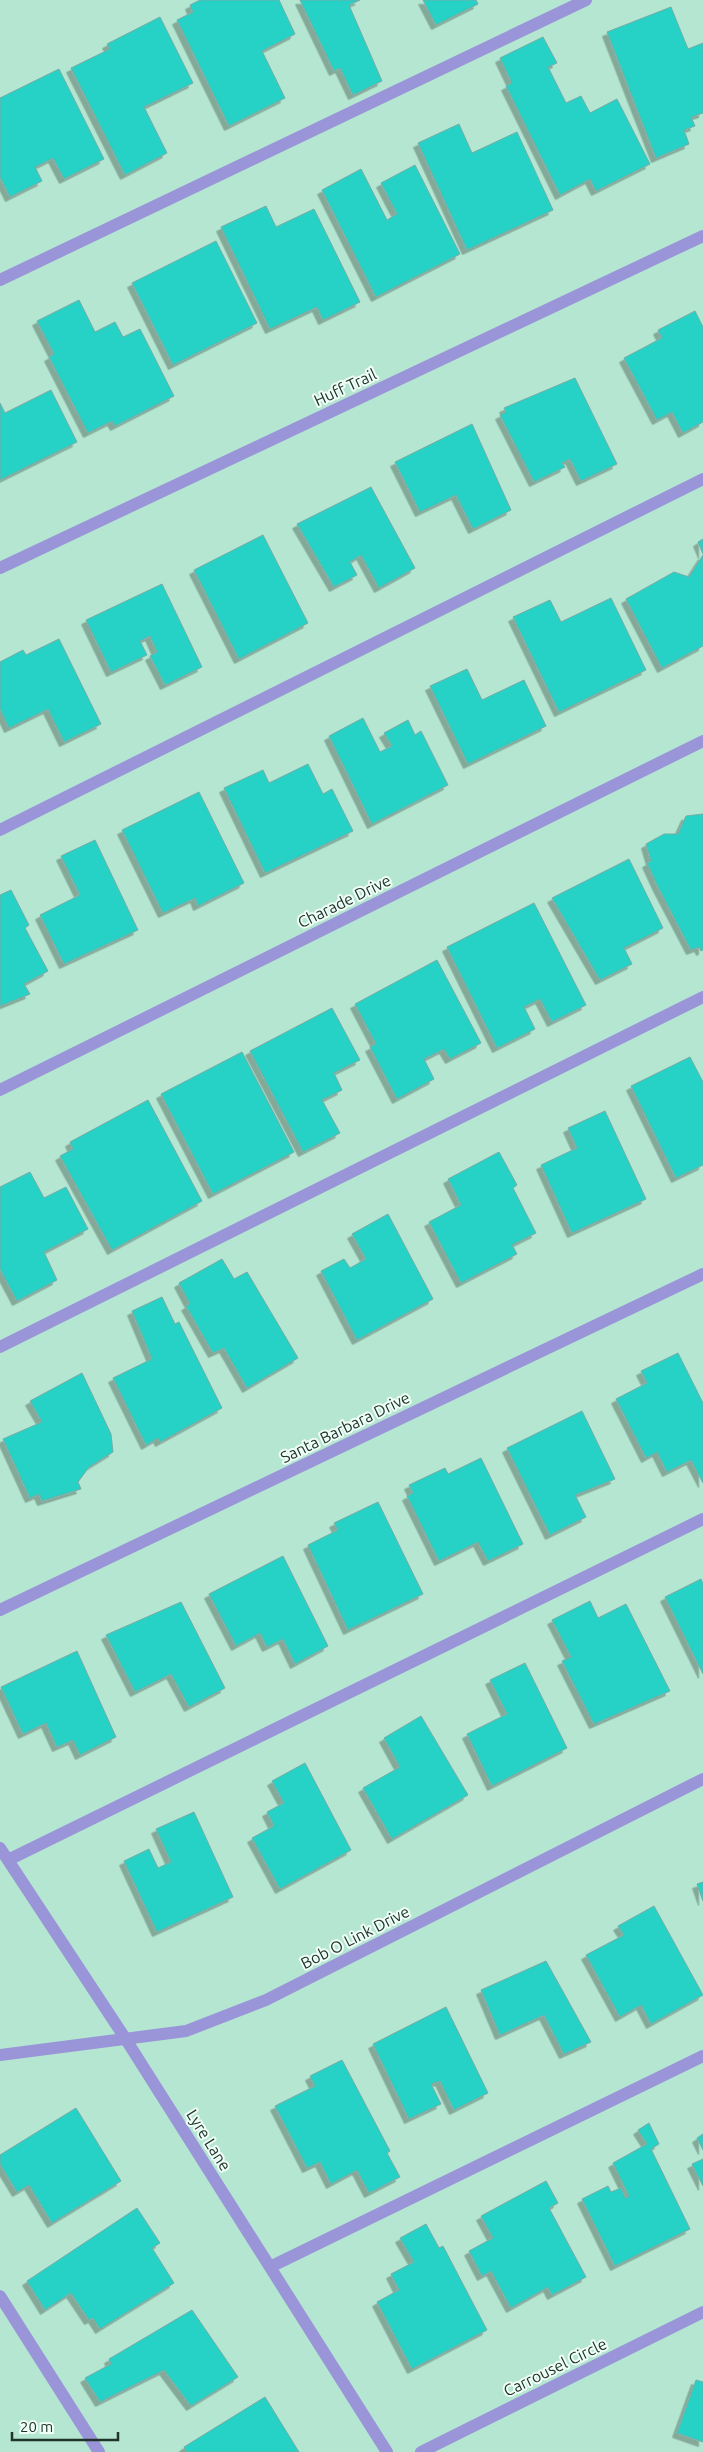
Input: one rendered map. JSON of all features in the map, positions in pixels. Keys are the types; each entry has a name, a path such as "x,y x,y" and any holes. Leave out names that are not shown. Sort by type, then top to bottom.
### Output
{"street":[{"path":"0,280 586,0"},
{"name":"Huff Trail","path":"0,568 703,236"},
{"path":"0,830 703,479"},
{"name":"Charade Drive","path":"0,1090 703,741"},
{"path":"0,1347 703,997"},
{"name":"Santa Barbara Drive","path":"0,1610 703,1274"},
{"path":"8,1860 703,1519"},
{"name":"Bob O Link Drive","path":"0,2055 186,2031 266,2000 703,1779"},
{"name":"Lyre Lane","path":"0,1848 125,2038 387,2452"},
{"path":"270,2267 703,2056"},
{"path":"0,2296 99,2452"},
{"name":"Carrousel Circle","path":"421,2452 703,2312"}],"building":[{"path":"200,0 279,0 295,34 262,51 285,98 229,126 177,20 193,12 190,5"},
{"path":"300,0 360,0 349,5 382,81 353,95 340,68 334,71"},
{"path":"423,0 476,0 478,4 436,25"},
{"path":"671,7 688,49 703,43 703,113 691,117 695,126 684,130 689,144 656,158 607,32"},
{"path":"160,17 193,83 144,107 167,153 125,175 71,68 110,49 107,44"},
{"path":"543,37 557,63 548,67 566,103 581,96 590,113 617,99 650,164 596,191 590,179 560,195 506,86 512,83 500,58"},
{"path":"59,69 104,159 64,179 53,158 35,167 42,181 10,197 0,177 0,98"},
{"path":"459,124 472,153 517,132 553,210 467,250 418,143"},
{"path":"415,165 460,254 376,297 322,190 361,169 387,220 397,214 381,183"},
{"path":"266,206 276,227 314,209 360,302 323,320 317,307 270,329 221,227"},
{"path":"216,241 257,323 173,365 132,283"},
{"path":"79,300 95,332 115,322 123,337 140,329 174,396 115,426 112,421 88,433 49,357 54,354 37,321"},
{"path":"695,311 703,327 703,422 683,433 672,412 657,420 624,358 662,338 658,330"},
{"path":"575,378 617,464 581,481 570,459 562,463 565,467 534,482 500,415 506,412 504,408"},
{"path":"51,390 77,442 0,480 0,403 5,413"},
{"path":"472,424 511,510 473,529 456,495 420,512 395,462"},
{"path":"371,487 415,568 379,588 361,555 350,562 357,575 334,587 297,524"},
{"path":"263,535 308,623 239,659 194,570"},
{"path":"703,539 703,554 698,542"},
{"path":"703,555 703,646 662,668 626,599 674,572 689,577"},
{"path":"162,584 202,667 165,685 150,656 157,652 150,636 140,641 147,655 111,672 86,620"},
{"path":"611,598 646,670 559,712 513,617 550,600 561,622"},
{"path":"59,639 101,724 64,742 48,709 9,728 0,709 0,662 23,650 26,655"},
{"path":"467,669 482,700 524,680 546,726 468,764 430,686"},
{"path":"363,718 380,752 392,746 384,733 408,720 415,735 421,731 448,785 372,824 329,736"},
{"path":"308,764 323,794 332,789 353,831 265,873 224,788 263,770 269,783"},
{"path":"199,792 244,883 198,906 195,898 163,913 122,830"},
{"path":"703,814 703,950 701,951 699,947 691,950 658,887 647,863 651,861 646,844 664,834 678,834 686,816"},
{"path":"95,840 138,930 64,964 40,915 80,895 61,856"},
{"path":"629,859 663,928 624,948 632,964 600,980 552,898"},
{"path":"11,890 29,925 25,928 48,971 24,984 30,994 0,1006 0,895"},
{"path":"534,903 586,1005 552,1022 540,999 524,1007 535,1029 497,1048 447,947"},
{"path":"437,960 481,1043 450,1059 444,1049 424,1059 434,1079 397,1099 370,1047 376,1044 355,1004"},
{"path":"332,1008 360,1060 334,1073 342,1090 322,1100 340,1133 303,1152 250,1051"},
{"path":"242,1052 294,1152 213,1194 161,1094"},
{"path":"690,1057 703,1082 703,1165 676,1178 631,1086"},
{"path":"148,1100 202,1201 112,1250 60,1156 73,1149 70,1142"},
{"path":"605,1111 646,1199 572,1233 541,1165 577,1148 568,1128"},
{"path":"499,1152 517,1185 513,1188 536,1233 512,1245 517,1254 461,1283 429,1222 461,1205 448,1179"},
{"path":"30,1172 44,1198 66,1187 88,1229 44,1252 57,1280 17,1301 0,1269 0,1187"},
{"path":"388,1214 433,1299 357,1340 321,1271 344,1259 350,1268 366,1259 352,1234"},
{"path":"222,1259 234,1279 247,1272 298,1358 247,1388 224,1348 213,1353 186,1306 190,1304 179,1283"},
{"path":"162,1297 175,1324 179,1322 222,1408 160,1442 158,1438 146,1445 113,1378 152,1359 132,1311"},
{"path":"678,1353 703,1403 703,1483 691,1460 667,1472 657,1452 646,1458 616,1399 647,1383 641,1371"},
{"path":"82,1373 111,1434 113,1452 89,1467 78,1482 81,1489 42,1501 39,1494 30,1498 3,1439 42,1422 30,1401"},
{"path":"582,1411 615,1479 575,1495 586,1517 550,1535 507,1448"},
{"path":"481,1458 523,1544 488,1561 478,1542 439,1561 407,1496 413,1493 409,1485 445,1468 448,1474"},
{"path":"378,1502 423,1594 348,1630 308,1545 338,1530 334,1523"},
{"path":"283,1556 328,1646 295,1664 283,1639 267,1647 260,1633 236,1646 209,1594"},
{"path":"701,1579 703,1584 703,1674 665,1597"},
{"path":"590,1601 598,1618 626,1604 670,1691 594,1724 562,1661 571,1657 552,1620"},
{"path":"181,1602 225,1688 189,1707 171,1674 135,1692 106,1635"},
{"path":"77,1651 116,1737 80,1755 73,1740 57,1747 46,1723 23,1734 1,1687"},
{"path":"525,1663 567,1748 492,1786 467,1734 507,1714 490,1680"},
{"path":"421,1716 468,1795 392,1839 363,1788 400,1767 384,1738"},
{"path":"305,1763 351,1850 280,1889 252,1838 274,1826 267,1812 284,1803 272,1781"},
{"path":"194,1812 233,1897 157,1932 124,1861 149,1849 158,1868 171,1862 156,1829"},
{"path":"703,1882 703,1901 697,1884"},
{"path":"654,1906 703,1995 651,2024 641,2005 620,2017 586,1955 624,1935 618,1926"},
{"path":"546,1961 591,2042 564,2054 544,2015 500,2035 481,1990"},
{"path":"446,2007 488,2093 454,2110 440,2081 431,2084 441,2104 409,2119 373,2044"},
{"path":"342,2060 390,2151 387,2153 400,2177 369,2193 357,2170 331,2184 320,2162 307,2168 275,2106 315,2086 310,2076"},
{"path":"76,2108 121,2181 52,2223 29,2185 17,2192 0,2164 0,2155"},
{"path":"649,2123 659,2144 651,2149 690,2229 615,2266 582,2199 608,2186 611,2192 621,2188 625,2198 629,2196 613,2163 647,2144 638,2130"},
{"path":"703,2134 703,2150 697,2138"},
{"path":"703,2159 703,2186 692,2164"},
{"path":"546,2181 558,2203 549,2208 586,2277 552,2295 548,2287 511,2308 491,2271 482,2276 469,2251 493,2238 481,2216"},
{"path":"137,2208 160,2243 152,2248 174,2283 100,2329 93,2318 89,2320 71,2293 45,2310 27,2281"},
{"path":"426,2224 439,2248 443,2246 487,2330 412,2369 377,2302 399,2290 391,2274 414,2262 400,2238"},
{"path":"192,2310 238,2377 191,2406 164,2370 100,2402 85,2378 111,2364 109,2359"},
{"path":"696,2380 703,2382 703,2442 677,2433"},
{"path":"265,2397 299,2452 187,2452 184,2447"}]}
